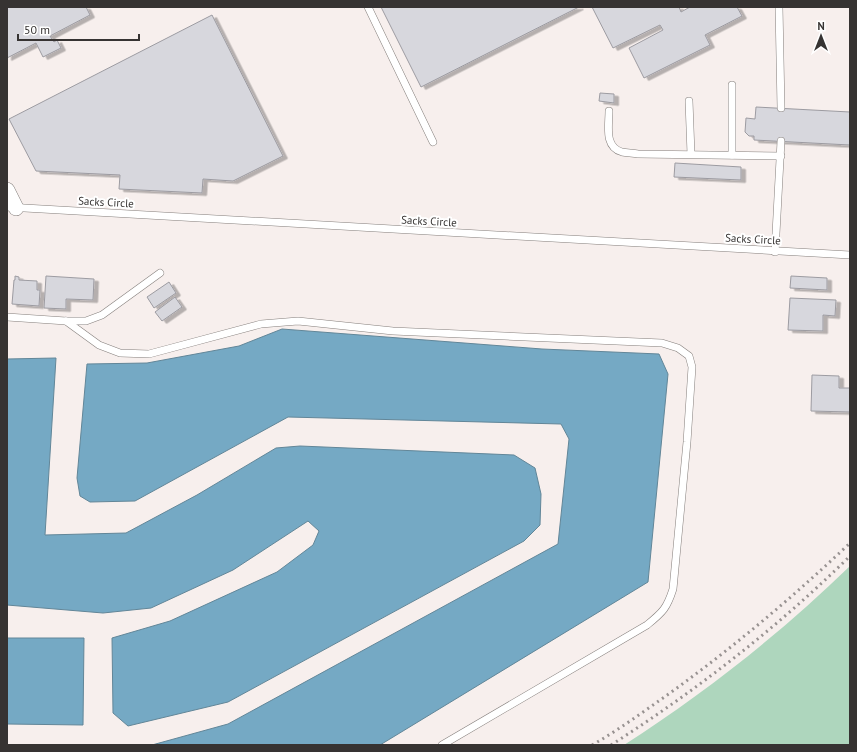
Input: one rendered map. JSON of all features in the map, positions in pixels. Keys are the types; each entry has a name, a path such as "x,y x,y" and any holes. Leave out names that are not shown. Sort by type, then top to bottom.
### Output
{"street":[{"path":"7,190 12,207"}],"lane":[{"path":"368,7 432,142"},
{"path":"779,7 781,108"},
{"path":"732,85 732,155"},
{"path":"689,101 692,154"},
{"path":"609,111 609,141 614,148 622,152 638,154 781,156"},
{"path":"776,252 782,141"},
{"name":"Sacks Circle","path":"12,207 776,252 850,255"},
{"path":"7,317 86,321 102,315 160,273"},
{"path":"66,321 99,345 120,353 149,354 261,324 298,322 393,331 662,343 678,348 689,356 692,367 687,442 673,589 668,604 661,613 647,625 442,745"}],"green space":[{"path":"850,566 850,745 624,745 684,705 742,661 797,615"}],"water":[{"path":"282,329 542,349 659,354 668,374 648,582 380,745 152,745 228,724 558,544 569,439 561,424 288,417 135,501 90,502 80,496 77,478 87,364 147,363 239,346"},
{"path":"56,358 45,535 126,533 197,495 276,448 300,446 514,455 535,468 541,494 540,525 524,541 228,702 128,726 113,713 112,638 170,621 277,572 313,545 319,531 308,521 233,570 151,608 103,613 7,605 7,359"},
{"path":"7,638 84,638 83,725 7,724"}],"building":[{"path":"7,7 86,7 90,15 50,36 54,42 57,40 61,48 43,57 36,43 7,58"},
{"path":"381,7 579,7 421,87"},
{"path":"592,7 679,7 681,12 690,7 737,7 742,16 705,35 710,45 644,78 629,48 663,30 660,25 613,48"},
{"path":"212,15 283,156 233,181 203,179 202,193 119,189 120,175 36,171 9,119"},
{"path":"600,93 614,94 614,103 599,101"},
{"path":"756,107 850,112 850,145 754,140 754,136 749,136 745,132 746,118 755,119"},
{"path":"675,163 741,167 741,180 674,177"},
{"path":"15,276 19,277 19,280 37,281 37,290 40,290 39,306 12,304"},
{"path":"46,276 94,279 93,300 66,299 66,309 44,308"},
{"path":"791,276 827,278 827,290 790,288"},
{"path":"169,282 176,293 154,308 147,297"},
{"path":"175,297 182,307 162,321 155,312"},
{"path":"790,298 836,300 835,316 823,315 823,331 788,330"},
{"path":"812,375 839,376 839,388 850,388 850,412 811,411"}],"railway":[{"path":"592,745 637,716 712,662 782,604 850,543"},
{"path":"611,745 643,724 735,657 794,608 850,556"}]}
